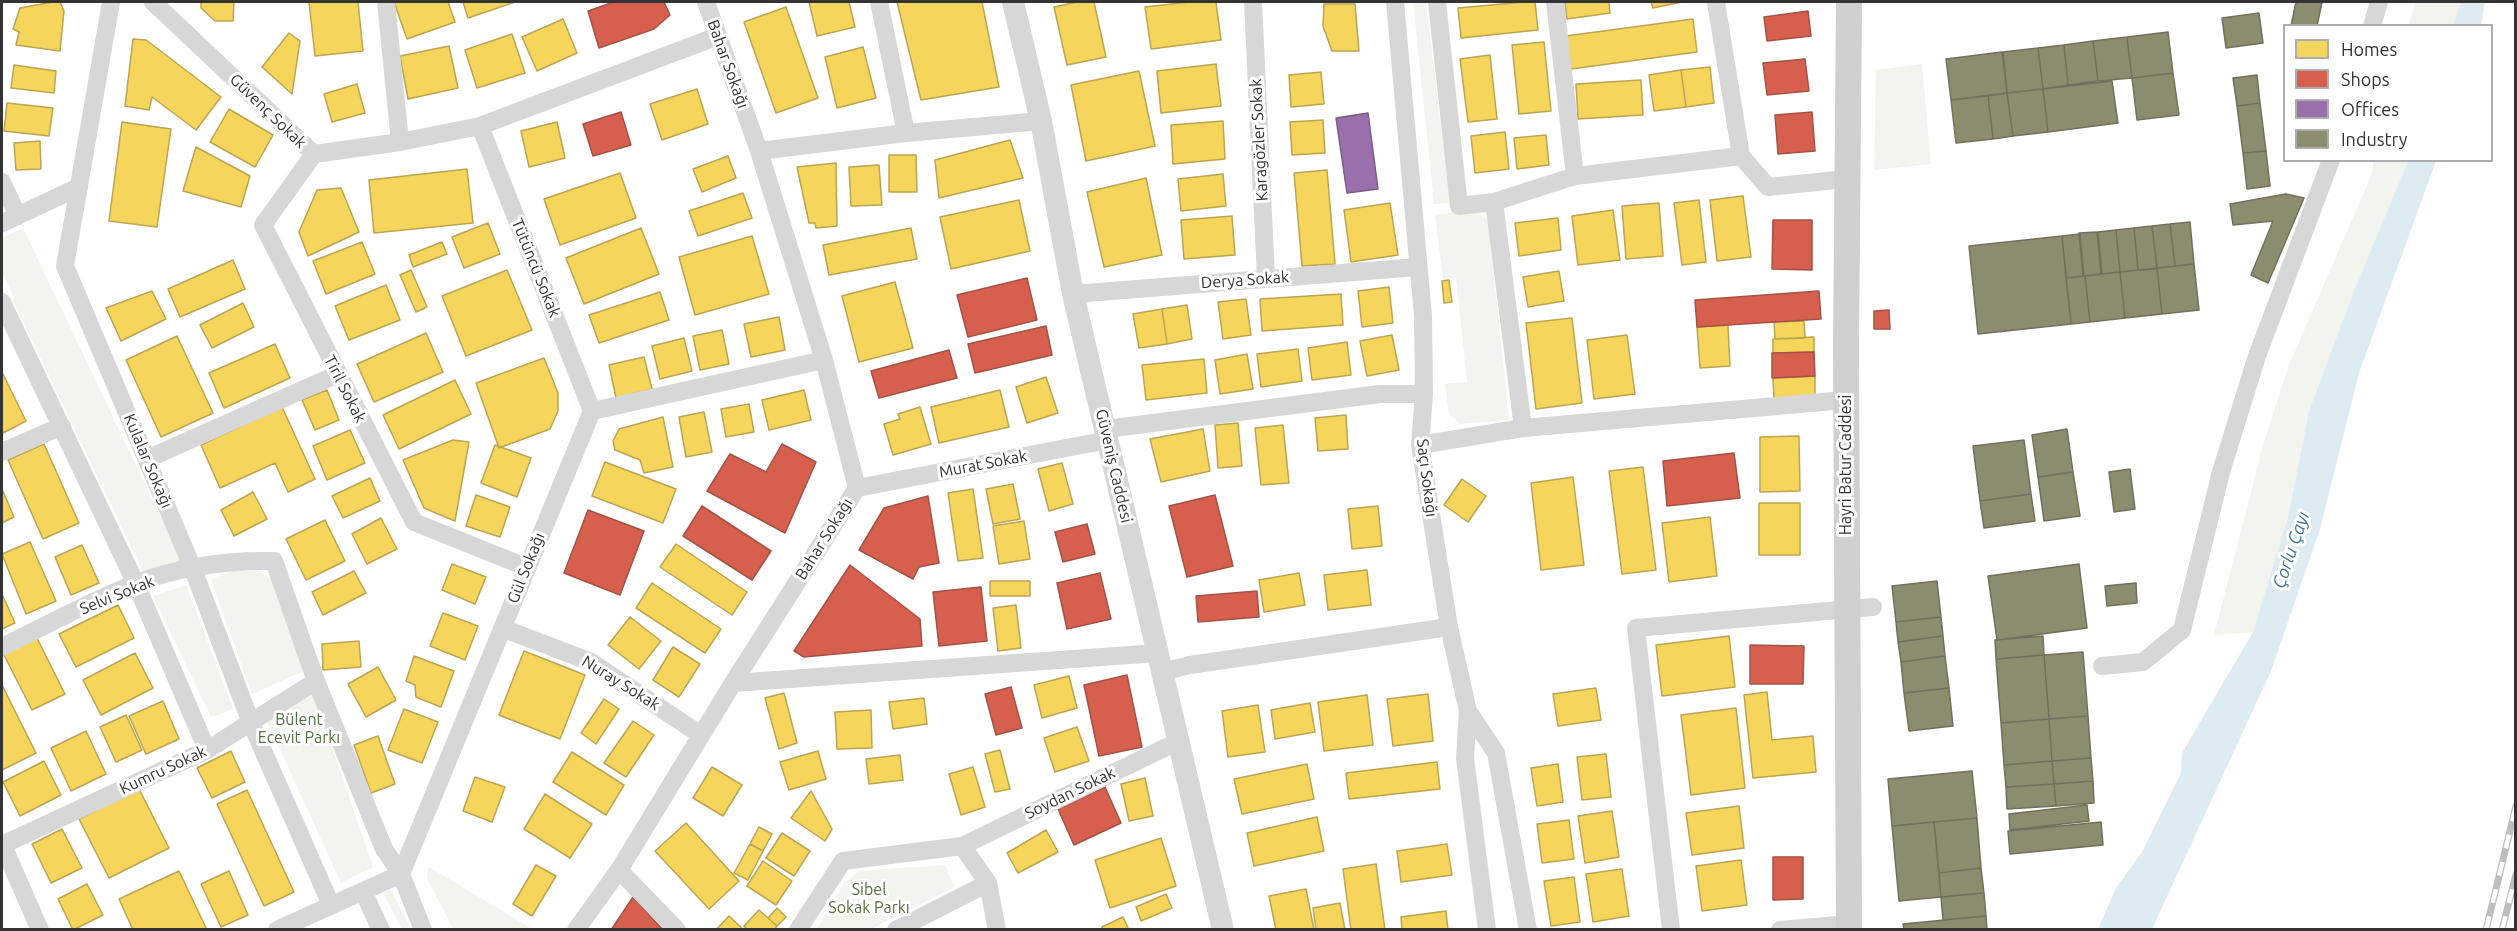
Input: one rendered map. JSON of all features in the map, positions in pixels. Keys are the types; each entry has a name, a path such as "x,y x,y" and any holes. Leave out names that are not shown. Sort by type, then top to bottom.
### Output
{"main road":[{"name":"Hayri Batur Caddesi","path":"1849,2 1846,400 1849,927"}],"street":[{"name":"Kulalar Sokağı","path":"111,2 65,266 193,568 252,723 331,905"},
{"name":"Güvenç Sokak","path":"153,2 314,154 400,142 480,126 718,36"},
{"path":"386,2 400,142"},
{"name":"Bahar Sokağı","path":"576,930 619,870 733,683 857,488 824,360 759,151 706,2"},
{"path":"879,2 906,133"},
{"name":"Güveniş Caddesi","path":"1013,2 1041,121 1073,294 1223,930"},
{"name":"Karagözler Sokak","path":"1252,2 1266,278"},
{"name":"Saçı Sokağı","path":"1395,2 1423,316 1424,394 1420,445 1449,627 1468,711"},
{"path":"1437,2 1459,206 1494,202 1575,176 1741,156"},
{"path":"1555,2 1575,176"},
{"path":"1716,2 1741,156 1768,187 1847,179"},
{"path":"2373,24 2379,2"},
{"path":"759,151 906,133 1041,121"},
{"name":"Tütüncü Sokak","path":"480,126 592,411"},
{"name":"Tiril Sokak","path":"314,154 262,225 338,374 414,522 526,567"},
{"path":"2102,666 2143,662 2182,630 2221,472 2253,367 2330,162"},
{"path":"2,182 10,220 79,187"},
{"path":"1494,202 1523,428"},
{"name":"Derya Sokak","path":"1073,294 1418,267"},
{"path":"2,302 136,584 207,750"},
{"path":"592,411 824,360"},
{"path":"147,459 338,374"},
{"name":"Murat Sokak","path":"857,488 1107,434 1380,394 1424,394"},
{"path":"1420,445 1523,428 1846,400"},
{"name":"Gül Sokağı","path":"401,874 592,411"},
{"path":"2,452 62,426"},
{"name":"Selvi Sokak","path":"2,647 136,584 193,568 238,560 274,561 316,681"},
{"path":"1671,930 1636,628 1873,607"},
{"path":"733,683 1160,663 1190,665 1449,627"},
{"name":"Nuray Sokak","path":"502,628 591,662 701,735"},
{"path":"316,681 384,849 401,874 423,930"},
{"name":"Kumru Sokak","path":"2,844 207,750 316,681"},
{"path":"1468,711 1465,758 1488,930"},
{"path":"1468,711 1496,753 1528,930"},
{"name":"Soydan Sokak","path":"798,930 843,861 962,846 1179,741"},
{"path":"2,844 40,930"},
{"path":"962,846 988,883 997,930"},
{"path":"619,870 677,930"},
{"path":"277,930 401,874"},
{"path":"896,930 988,883"},
{"path":"363,891 381,930"},
{"path":"1780,930 1849,927"}],"green space":[{"path":"1413,2 1426,2 1450,203 1434,204"},
{"path":"2415,2 2461,2 2453,24 2409,24"},
{"path":"1922,64 1931,164 1874,170 1876,70"},
{"path":"2374,162 2408,162 2353,293 2309,411 2288,517 2253,632 2214,635 2264,442 2289,365 2371,176"},
{"path":"1475,210 1488,221 1509,420 1460,424 1449,414 1445,384 1467,382 1456,278 1443,280 1435,215"},
{"path":"23,228 183,564 145,575 12,299 14,298 2,271 2,238"},
{"name":"Bülent Ecevit Parkı","path":"235,570 258,571 273,580 304,671 252,694 211,579"},
{"name":"Bülent Ecevit Parkı","path":"186,585 233,709 211,717 153,596"},
{"name":"Bülent Ecevit Parkı","path":"313,692 373,867 341,883 264,714"},
{"name":"Sibel Sokak Parkı","path":"945,865 954,887 871,929 817,929 844,883 859,871"},
{"path":"429,867 532,929 453,929 427,878"},
{"path":"391,890 411,929 402,929 383,893"}],"water":[{"path":"2461,2 2485,2 2481,24 2453,24"},
{"name":"Çorlu Çayı","path":"2408,162 2436,162 2359,373 2320,529 2271,671 2152,929 2098,929 2116,888 2142,852 2181,773 2182,753 2253,632 2288,517 2309,411 2353,293"}],"building: Homes":[{"path":"60,2 64,11 60,51 16,45 19,32 13,29 20,8"},
{"path":"201,2 234,2 233,21 215,21 201,8"},
{"path":"309,2 358,2 363,51 315,56"},
{"path":"394,2 448,2 455,22 407,39"},
{"path":"463,2 515,2 468,18"},
{"path":"809,2 849,2 855,27 817,36"},
{"path":"897,2 982,2 999,87 921,100"},
{"path":"1077,2 1094,2 1106,57 1067,65 1054,7"},
{"path":"1189,2 1216,2 1221,40 1151,49 1145,7"},
{"path":"1535,2 1538,30 1461,38 1458,8"},
{"path":"1565,2 1609,2 1610,13 1567,19"},
{"path":"1651,2 1682,2 1653,8"},
{"path":"1324,4 1355,4 1359,51 1332,51 1323,26"},
{"path":"786,7 818,98 776,113 744,22"},
{"path":"563,19 577,53 537,71 522,37"},
{"path":"1693,19 1697,52 1571,69 1566,36"},
{"path":"289,33 300,41 292,94 262,67"},
{"path":"512,34 525,73 477,88 465,50"},
{"path":"133,39 146,40 221,97 196,130 152,97 149,110 125,106"},
{"path":"1544,42 1551,111 1519,114 1512,45"},
{"path":"449,46 458,88 408,99 400,56"},
{"path":"863,47 876,98 837,108 825,57"},
{"path":"1490,55 1497,119 1468,122 1460,59"},
{"path":"1216,64 1221,106 1161,113 1157,71"},
{"path":"14,65 56,71 54,93 11,88"},
{"path":"1710,67 1714,103 1686,107 1681,70"},
{"path":"1681,70 1686,107 1654,111 1649,75"},
{"path":"1139,71 1155,146 1086,161 1071,85"},
{"path":"1321,72 1324,104 1291,107 1289,75"},
{"path":"1641,80 1643,115 1578,119 1576,84"},
{"path":"357,84 365,113 332,122 324,94"},
{"path":"697,89 708,124 662,140 650,104"},
{"path":"7,103 53,108 49,136 4,131"},
{"path":"229,109 273,135 255,167 210,142"},
{"path":"1323,120 1325,153 1292,155 1290,122"},
{"path":"1223,121 1225,159 1173,164 1171,125"},
{"path":"122,122 171,129 157,227 109,221"},
{"path":"557,122 565,158 529,167 521,131"},
{"path":"1505,132 1509,169 1475,173 1471,136"},
{"path":"1546,135 1549,165 1517,169 1514,138"},
{"path":"1010,140 1023,178 939,198 935,160"},
{"path":"40,141 41,169 16,170 14,143"},
{"path":"196,147 250,176 241,207 183,191"},
{"path":"889,155 916,155 917,192 889,192"},
{"path":"728,156 736,178 702,192 693,169"},
{"path":"836,163 837,226 816,228 815,223 809,223 797,167"},
{"path":"879,165 882,205 851,206 849,167"},
{"path":"467,169 473,223 374,233 369,180"},
{"path":"1327,170 1335,264 1302,266 1294,173"},
{"path":"620,173 636,218 560,245 544,199"},
{"path":"1223,174 1226,206 1181,211 1178,179"},
{"path":"1146,178 1162,255 1104,267 1087,192"},
{"path":"341,188 359,232 308,256 299,232 317,190"},
{"path":"743,193 752,218 698,236 689,211"},
{"path":"1743,196 1751,257 1717,261 1710,200"},
{"path":"1019,200 1030,251 951,269 940,217"},
{"path":"1699,200 1706,262 1682,265 1674,203"},
{"path":"1390,203 1398,255 1351,262 1344,210"},
{"path":"1659,203 1663,256 1626,259 1622,206"},
{"path":"1613,210 1620,260 1578,265 1572,216"},
{"path":"1232,216 1235,255 1184,259 1181,220"},
{"path":"1558,218 1561,250 1519,256 1515,223"},
{"path":"488,223 500,254 464,268 452,237"},
{"path":"641,228 659,274 584,304 566,258"},
{"path":"911,228 917,259 829,275 823,245"},
{"path":"752,236 769,294 695,315 679,257"},
{"path":"362,242 375,274 326,294 313,261"},
{"path":"442,242 447,254 413,267 409,255"},
{"path":"233,260 245,289 180,317 168,289"},
{"path":"411,270 427,307 416,312 400,275"},
{"path":"507,270 532,330 466,356 442,296"},
{"path":"1559,271 1564,301 1528,307 1523,277"},
{"path":"1449,280 1452,302 1444,303 1442,281"},
{"path":"895,282 913,348 859,362 842,296"},
{"path":"386,285 400,320 349,340 335,306"},
{"path":"1389,287 1393,323 1362,327 1358,291"},
{"path":"152,291 166,319 121,341 106,308"},
{"path":"660,292 669,320 599,343 589,315"},
{"path":"1341,294 1343,325 1262,331 1260,299"},
{"path":"1246,299 1251,335 1223,339 1218,302"},
{"path":"243,303 254,327 212,348 200,325"},
{"path":"1187,305 1192,339 1167,344 1162,309"},
{"path":"1162,309 1167,344 1139,348 1133,314"},
{"path":"779,317 785,350 751,357 744,324"},
{"path":"1572,318 1582,403 1536,409 1526,323"},
{"path":"1804,321 1805,338 1775,339 1774,322"},
{"path":"1728,325 1730,366 1700,368 1697,327"},
{"path":"722,330 729,364 700,370 693,336"},
{"path":"426,333 443,372 374,402 357,364"},
{"path":"1392,335 1399,370 1367,376 1360,341"},
{"path":"1627,335 1635,394 1594,399 1587,340"},
{"path":"177,336 213,413 161,437 126,360"},
{"path":"1814,337 1814,352 1773,353 1773,339"},
{"path":"684,338 692,371 660,379 652,346"},
{"path":"1347,342 1351,375 1312,380 1308,348"},
{"path":"275,344 290,378 224,408 209,373"},
{"path":"1298,349 1302,381 1261,387 1257,354"},
{"path":"1247,354 1253,389 1220,394 1215,360"},
{"path":"644,357 652,389 616,398 609,365"},
{"path":"544,358 558,393 558,411 550,429 499,448 476,383"},
{"path":"1204,359 1207,393 1146,400 1142,365"},
{"path":"2,372 26,421 3,433 2,430"},
{"path":"1815,376 1815,398 1774,400 1773,378"},
{"path":"1046,377 1058,413 1027,423 1016,387"},
{"path":"455,380 471,414 399,449 383,415"},
{"path":"327,390 339,420 315,430 302,400"},
{"path":"804,390 811,420 769,430 762,400"},
{"path":"1000,390 1009,427 939,443 931,407"},
{"path":"749,404 754,432 726,437 721,409"},
{"path":"282,407 315,479 288,492 275,463 220,488 201,445"},
{"path":"920,407 931,444 893,455 884,424 900,419 898,414"},
{"path":"704,412 712,452 686,457 679,417"},
{"path":"1346,415 1348,449 1318,451 1315,418"},
{"path":"663,417 673,467 644,473 640,460 615,450 613,441 619,429"},
{"path":"1238,423 1242,466 1218,468 1215,425"},
{"path":"1283,425 1289,483 1261,485 1255,428"},
{"path":"1203,429 1210,471 1161,482 1150,439"},
{"path":"350,430 365,463 327,480 313,446"},
{"path":"1799,436 1800,491 1760,492 1760,437"},
{"path":"453,440 469,442 455,521 424,508 403,460"},
{"path":"44,444 79,523 43,539 8,460"},
{"path":"495,445 531,458 517,497 481,483"},
{"path":"605,462 676,489 663,523 592,496"},
{"path":"1062,463 1073,504 1049,511 1038,469"},
{"path":"1643,467 1656,570 1622,574 1609,471"},
{"path":"1573,477 1584,565 1541,570 1531,483"},
{"path":"370,478 380,501 343,518 332,496"},
{"path":"1462,479 1486,496 1468,522 1444,505"},
{"path":"1013,484 1020,519 993,524 986,489"},
{"path":"2,489 14,517 2,523"},
{"path":"973,489 983,558 958,561 948,493"},
{"path":"253,492 267,519 234,536 221,510"},
{"path":"476,495 510,507 500,537 466,526"},
{"path":"1759,503 1800,503 1800,555 1759,555"},
{"path":"1378,506 1382,546 1352,549 1348,509"},
{"path":"1710,517 1717,576 1669,582 1662,523"},
{"path":"381,518 397,549 367,564 352,534"},
{"path":"325,520 345,561 306,580 286,539"},
{"path":"1024,521 1030,559 999,564 993,526"},
{"path":"30,542 56,601 26,614 2,554"},
{"path":"676,544 747,592 732,615 660,567"},
{"path":"82,545 99,583 71,595 55,557"},
{"path":"452,564 486,577 475,604 442,590"},
{"path":"1367,570 1371,605 1328,610 1324,575"},
{"path":"354,571 366,593 323,615 312,592"},
{"path":"1299,573 1305,605 1264,612 1259,580"},
{"path":"990,581 1030,581 1030,596 990,596"},
{"path":"652,583 721,629 705,653 636,608"},
{"path":"2,594 15,623 2,629"},
{"path":"118,605 134,638 76,667 59,634"},
{"path":"1016,605 1021,648 998,651 993,608"},
{"path":"443,613 478,626 465,660 430,646"},
{"path":"630,617 661,641 639,669 608,645"},
{"path":"35,634 65,694 32,710 2,651"},
{"path":"1729,636 1735,687 1662,696 1656,645"},
{"path":"359,641 361,667 323,670 322,644"},
{"path":"673,647 700,664 679,697 653,680"},
{"path":"524,651 585,675 560,739 499,715"},
{"path":"135,653 153,688 101,715 83,680"},
{"path":"414,656 454,671 441,707 416,697 415,685 406,681"},
{"path":"378,667 396,700 366,717 348,684"},
{"path":"1069,676 1077,708 1042,718 1034,685"},
{"path":"2,685 36,753 2,770"},
{"path":"1596,688 1601,720 1558,726 1553,694"},
{"path":"1767,692 1772,740 1813,736 1816,772 1753,778 1744,695"},
{"path":"784,693 797,743 779,749 765,698"},
{"path":"1428,694 1433,741 1393,746 1387,699"},
{"path":"1367,695 1373,745 1324,751 1318,702"},
{"path":"924,698 927,724 893,729 889,702"},
{"path":"604,699 619,709 596,744 581,733"},
{"path":"163,701 179,739 146,754 129,716"},
{"path":"1310,703 1315,732 1275,739 1271,710"},
{"path":"1258,705 1265,752 1228,757 1222,711"},
{"path":"1736,708 1745,788 1691,795 1681,715"},
{"path":"404,709 438,722 422,763 388,750"},
{"path":"871,710 872,748 837,749 835,712"},
{"path":"126,715 142,750 116,762 100,727"},
{"path":"633,721 654,735 626,777 604,763"},
{"path":"1077,727 1089,761 1055,772 1044,738"},
{"path":"86,731 106,774 71,791 51,748"},
{"path":"378,736 395,784 371,793 354,745"},
{"path":"1000,750 1010,789 995,792 985,754"},
{"path":"231,751 245,782 212,798 197,768"},
{"path":"818,751 826,779 789,790 780,762"},
{"path":"572,752 624,785 606,815 553,782"},
{"path":"1606,754 1611,797 1582,800 1577,757"},
{"path":"900,755 903,780 869,784 866,759"},
{"path":"44,761 61,795 20,816 3,782"},
{"path":"1437,762 1440,789 1349,799 1346,773"},
{"path":"1307,764 1314,799 1242,814 1234,779"},
{"path":"1558,764 1563,802 1537,806 1531,768"},
{"path":"712,767 742,785 723,816 693,798"},
{"path":"973,767 985,807 961,815 949,774"},
{"path":"475,777 505,787 492,822 463,811"},
{"path":"1145,778 1153,816 1129,821 1121,784"},
{"path":"139,789 169,848 109,878 79,819"},
{"path":"247,790 294,892 264,906 217,804"},
{"path":"811,791 832,829 825,841 791,818"},
{"path":"545,794 592,824 570,858 524,829"},
{"path":"1739,806 1744,848 1692,855 1686,813"},
{"path":"1612,811 1619,857 1585,863 1578,816"},
{"path":"1317,817 1324,851 1254,866 1247,833"},
{"path":"1569,820 1574,859 1542,863 1537,824"},
{"path":"686,823 739,881 709,909 655,851"},
{"path":"759,827 772,834 763,851 750,844"},
{"path":"62,829 82,868 51,883 32,844"},
{"path":"1046,830 1058,852 1018,873 1007,853"},
{"path":"782,833 810,851 794,876 766,858"},
{"path":"1161,838 1176,886 1110,908 1095,860"},
{"path":"750,844 763,851 748,880 734,873"},
{"path":"1447,844 1452,875 1401,882 1397,851"},
{"path":"1741,860 1747,905 1702,911 1696,866"},
{"path":"763,861 792,881 776,905 747,886"},
{"path":"1376,864 1385,930 1351,930 1343,869"},
{"path":"536,865 556,876 532,916 513,904"},
{"path":"1622,869 1629,916 1593,922 1586,874"},
{"path":"179,871 207,930 133,930 119,899"},
{"path":"229,871 248,915 221,927 201,884"},
{"path":"1574,877 1580,922 1551,926 1544,881"},
{"path":"87,884 103,915 73,930 58,899"},
{"path":"1306,889 1314,930 1276,930 1269,896"},
{"path":"1166,894 1172,908 1141,921 1136,907"},
{"path":"1340,903 1345,930 1316,930 1313,908"},
{"path":"777,908 786,917 777,926 768,918"},
{"path":"759,910 777,926 774,930 748,930 744,926"},
{"path":"1446,911 1448,930 1402,930 1401,917"},
{"path":"729,916 744,930 716,930"},
{"path":"1123,917 1129,930 1103,930 1102,927"}],"building: Shops":[{"path":"614,2 664,2 670,15 654,29 599,48 588,11"},
{"path":"1808,11 1811,36 1767,41 1764,17"},
{"path":"1805,59 1809,91 1767,95 1763,63"},
{"path":"621,112 631,145 593,156 583,124"},
{"path":"1812,112 1815,151 1778,154 1775,115"},
{"path":"1773,220 1812,220 1812,270 1772,269"},
{"path":"1027,278 1037,320 968,337 957,295"},
{"path":"1819,291 1821,319 1697,327 1695,300"},
{"path":"1889,310 1890,329 1874,329 1874,311"},
{"path":"1046,326 1052,355 975,373 968,344"},
{"path":"949,350 957,378 879,398 871,371"},
{"path":"1814,352 1815,376 1772,378 1772,353"},
{"path":"782,444 816,462 785,533 707,491 730,454 766,472"},
{"path":"1734,453 1740,498 1667,506 1663,461"},
{"path":"1215,495 1233,566 1187,577 1169,506"},
{"path":"928,496 939,563 919,567 913,579 859,550 884,508"},
{"path":"702,506 771,551 752,580 683,536"},
{"path":"588,510 644,531 620,595 564,573"},
{"path":"1087,524 1095,554 1063,562 1055,532"},
{"path":"850,565 920,619 922,646 804,657 794,651"},
{"path":"1100,573 1111,619 1067,629 1057,583"},
{"path":"981,587 987,641 939,646 933,592"},
{"path":"1257,591 1259,617 1198,622 1196,596"},
{"path":"1750,645 1804,646 1803,684 1750,684"},
{"path":"1127,675 1142,747 1099,756 1084,685"},
{"path":"1011,687 1022,728 996,735 985,694"},
{"path":"1105,787 1121,823 1074,845 1058,809"},
{"path":"1773,857 1803,857 1803,899 1773,900"},
{"path":"633,897 663,930 611,930"}],"building: Offices":[{"path":"1368,113 1378,189 1347,193 1336,118"}],"building: Industry":[{"path":"2296,2 2322,2 2317,24 2291,24"},
{"path":"2259,13 2263,43 2226,48 2222,18"},
{"path":"2168,32 2173,73 2132,78 2127,37"},
{"path":"2127,37 2132,78 2098,81 2093,41"},
{"path":"2093,41 2098,81 2068,85 2064,45"},
{"path":"2064,45 2068,85 2043,89 2038,48"},
{"path":"2038,48 2043,89 2007,93 2003,52"},
{"path":"2002,52 2007,93 1951,100 1946,59"},
{"path":"2173,73 2179,115 2137,120 2132,78"},
{"path":"2257,75 2260,103 2237,106 2233,78"},
{"path":"2112,81 2118,123 2048,132 2043,89"},
{"path":"2043,89 2048,132 2013,136 2007,93"},
{"path":"2007,93 2013,136 1993,139 1988,96"},
{"path":"1988,96 1993,139 1956,143 1951,100"},
{"path":"2260,103 2266,151 2243,153 2237,106"},
{"path":"2266,151 2270,186 2247,189 2243,153"},
{"path":"2286,194 2304,198 2268,283 2251,275 2273,221 2233,225 2230,204"},
{"path":"2190,222 2194,264 2175,266 2170,224"},
{"path":"2170,224 2175,266 2157,268 2152,226"},
{"path":"2152,226 2157,269 2138,270 2134,228"},
{"path":"2134,228 2138,270 2120,272 2116,230"},
{"path":"2116,230 2120,272 2102,274 2098,232"},
{"path":"2097,232 2101,274 2083,276 2079,233"},
{"path":"2080,234 2084,276 2066,278 2062,236"},
{"path":"2062,236 2071,324 1978,334 1969,246"},
{"path":"2194,264 2199,310 2162,314 2157,268"},
{"path":"2157,268 2162,314 2125,318 2120,272"},
{"path":"2120,272 2125,318 2090,322 2085,276"},
{"path":"2085,276 2090,322 2071,324 2066,278"},
{"path":"2067,429 2073,472 2038,477 2032,435"},
{"path":"2024,440 2031,494 1980,501 1973,446"},
{"path":"2130,469 2135,509 2114,512 2109,472"},
{"path":"2073,472 2080,516 2044,521 2038,477"},
{"path":"2031,494 2035,521 1984,528 1980,501"},
{"path":"2079,564 2087,628 1997,640 1988,576"},
{"path":"1937,581 1941,617 1896,622 1892,586"},
{"path":"2136,583 2137,603 2107,606 2105,586"},
{"path":"1941,617 1943,636 1898,642 1896,622"},
{"path":"1943,636 1945,656 1901,662 1898,642"},
{"path":"2043,636 2044,655 1996,659 1995,640"},
{"path":"2083,652 2088,716 2049,719 2044,655"},
{"path":"2044,655 2049,719 2001,723 1996,659"},
{"path":"1945,656 1949,688 1904,693 1901,662"},
{"path":"1949,688 1953,726 1909,731 1904,693"},
{"path":"2088,716 2091,758 2052,761 2049,719"},
{"path":"2049,719 2052,761 2004,765 2001,723"},
{"path":"2091,758 2093,781 2054,784 2052,761"},
{"path":"2052,761 2054,784 2006,787 2004,765"},
{"path":"1972,771 1977,818 1892,826 1888,779"},
{"path":"2093,781 2094,803 2056,806 2054,784"},
{"path":"2054,784 2056,806 2007,809 2006,787"},
{"path":"2087,805 2089,821 2010,830 2009,814"},
{"path":"1977,818 1981,868 1939,873 1934,822"},
{"path":"1934,822 1941,897 1899,901 1892,826"},
{"path":"2101,822 2103,845 2010,854 2008,831"},
{"path":"1981,868 1984,893 1941,897 1939,873"},
{"path":"1984,893 1986,916 1943,920 1941,897"},
{"path":"1986,916 1987,930 1904,930 1903,924"}],"railway":[{"path":"2486,930 2516,806"},
{"path":"2502,930 2516,874"}]}
